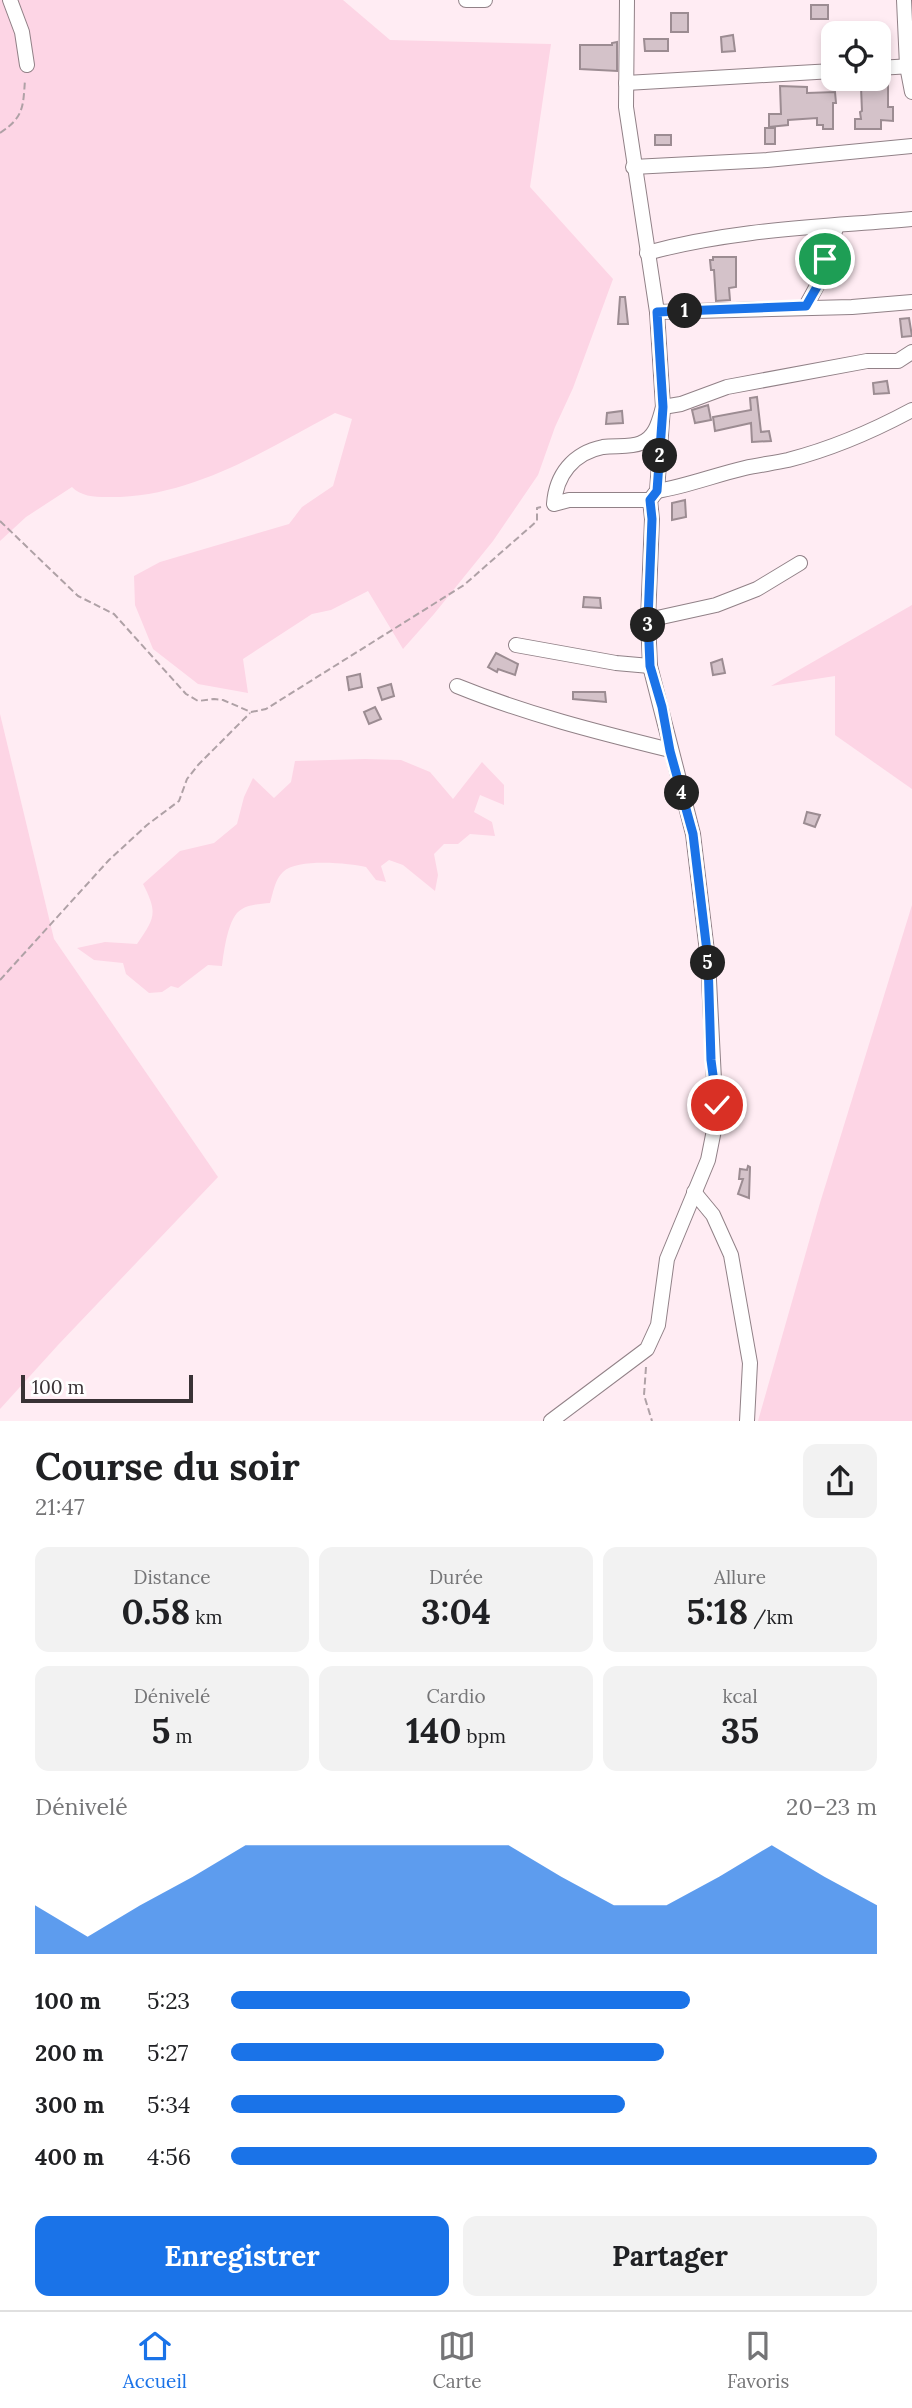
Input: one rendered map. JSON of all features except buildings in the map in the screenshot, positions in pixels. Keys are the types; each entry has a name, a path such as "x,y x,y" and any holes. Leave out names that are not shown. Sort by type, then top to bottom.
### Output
{"street":[{"path":"10,0 22,32 27,65"},
{"path":"466,0 485,0"},
{"path":"551,1421 647,1349 658,1325 667,1259 708,1160 717,1105 711,1060 708,960 693,834 650,666 648,620 653,495 663,407 657,312 626,107 627,0"},
{"path":"904,0 912,92"},
{"path":"891,67 910,66"},
{"path":"626,83 821,72"},
{"path":"633,167 767,160 912,146"},
{"path":"647,253 691,241 779,229 912,219"},
{"path":"806,306 818,285 837,225"},
{"path":"657,312 806,306 852,307 912,302"},
{"path":"663,407 681,404 727,387 867,361 898,361 912,352"},
{"path":"663,407 655,432 642,443 601,447 569,466 558,480 554,504 569,500 653,495 744,468 812,452 873,431 912,410"},
{"path":"648,620 716,605 757,590 800,563"},
{"path":"516,645 616,663 650,666"},
{"path":"457,686 561,723 670,751"},
{"path":"694,1192 713,1215 731,1255 750,1363 747,1421"}],"path":[{"path":"0,134 17,122 23,103 27,65"},
{"path":"0,521 78,596 114,614 186,694 198,701 223,700 251,712 266,709 464,585 537,520 537,508 554,504"},
{"path":"0,980 110,860 147,825 178,801 187,779 198,765 232,734 251,712"},
{"path":"647,1349 644,1395 652,1421"}],"shaded area":[{"path":"0,0 343,0 390,40 551,44 530,187 613,279 538,475 493,541 403,649 368,591 331,610 312,614 243,659 248,693 198,684 153,649 135,605 134,576 160,562 289,524 302,507 333,486 352,419 335,413 225,470 167,490 137,496 101,497 83,494 72,487 26,517 0,541"},
{"path":"912,605 912,789 835,735 835,676 771,686"},
{"path":"0,714 54,939 218,1177 0,1409"},
{"path":"401,760 430,772 453,799 482,762 504,785 504,805 480,795 474,812 492,822 495,836 470,834 458,844 444,844 434,854 438,875 435,891 403,865 389,860 381,866 386,882 376,880 366,867 358,865 311,863 290,868 278,878 270,903 248,906 237,913 228,934 222,966 208,965 178,988 171,986 162,992 149,993 126,974 123,963 94,960 77,948 105,942 137,944 148,928 152,915 151,902 143,884 180,851 214,843 237,824 244,797 253,778 274,798 291,782 295,761"},
{"path":"912,905 912,1421 758,1421 820,1203"}],"route":[{"path":"717,1105 711,1060 708,960 693,834 650,666 650,500 657,491 663,407 657,312 806,306 818,285 825,259"}]}
